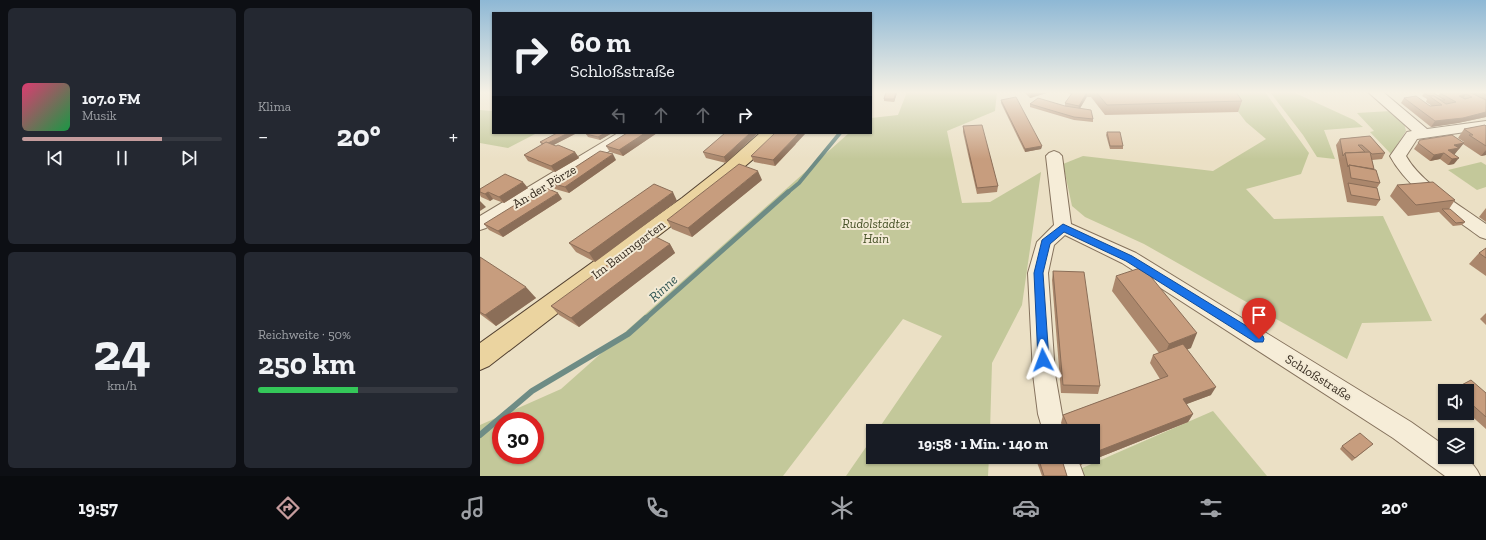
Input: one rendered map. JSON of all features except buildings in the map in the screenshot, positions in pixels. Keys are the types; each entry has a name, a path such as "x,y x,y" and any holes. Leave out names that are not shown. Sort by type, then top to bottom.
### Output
{"main road":[{"name":"Im Baumgarten","path":"480,358 602,269 703,192 732,169 769,134"}],"street":[{"path":"1402,114 1424,133"},
{"path":"1486,125 1412,135 1407,140 1398,156 1400,162 1417,178 1486,233"},
{"name":"An der Pörze","path":"480,224 626,134"},
{"path":"1053,424 1044,374 1038,273 1046,242 1063,228 1054,156"},
{"name":"Schloßstraße","path":"1063,228 1129,258 1402,430 1467,476"},
{"path":"1067,464 1071,476"}],"green space":[{"path":"480,114 492,114 492,134 535,134 508,148 480,143"},
{"name":"Rudolstädter Hain","path":"898,114 987,114 947,131 962,203 990,202 1041,172 1022,305 992,363 990,424 882,424 942,336 903,319 783,476 480,476 480,425 492,420 492,464 544,464 544,412 509,412 561,389 848,134 872,134 872,118"},
{"path":"1240,114 1281,114 1309,153 1301,174 1246,189 1274,219 1383,216 1432,321 1362,323 1347,359 1144,244 1085,217 1072,206 1063,164 1083,156 1213,171 1266,139 1246,122"},
{"path":"1287,114 1341,114 1354,120 1363,127 1324,130 1335,159 1317,157"},
{"path":"1358,114 1394,114 1404,123 1406,131 1391,154 1370,132 1374,131"},
{"path":"1481,162 1486,165 1486,187 1477,190 1448,170"},
{"path":"1213,411 1267,476 1082,476 1080,469 1091,464 1100,464 1100,460"},
{"path":"866,447 866,464 989,464 988,476 846,476"}],"waterway":[{"name":"Rinne","path":"787,193 799,183 839,134"},
{"name":"Rinne","path":"645,319 788,192"},
{"name":"Rinne","path":"480,435 532,391 628,334 646,318"}],"route":[{"path":"1043,360 1038,273 1046,242 1063,228 1129,258 1259,339"}]}
